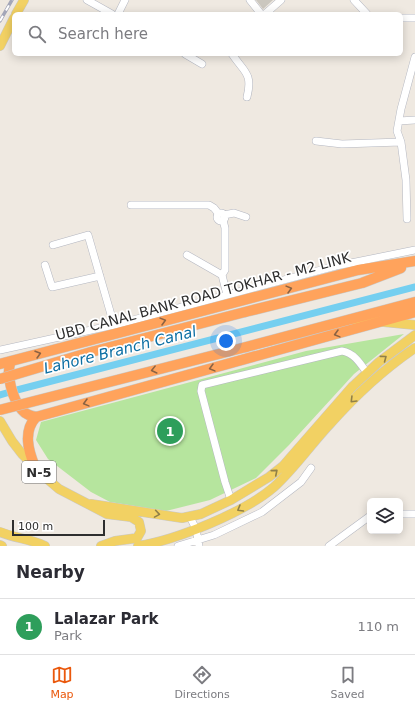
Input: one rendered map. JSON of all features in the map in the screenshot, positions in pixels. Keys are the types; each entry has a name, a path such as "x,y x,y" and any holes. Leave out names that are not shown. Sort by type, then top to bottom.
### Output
{"highway":[{"path":"5,378 91,352 362,283 415,262"},
{"name":"UBD CANAL BANK ROAD TOKHAR - M2 LINK","path":"0,364 358,270 415,262"},
{"path":"0,410 415,302"},
{"path":"11,362 5,378 22,411 36,417 415,312"},
{"path":"35,466 29,452 28,438 31,423 36,417"}],"main road":[{"path":"17,12 24,0"},
{"path":"0,46 12,22"},
{"path":"348,319 415,325"},
{"path":"91,504 174,517 190,517 201,514 231,500 269,477 283,466 352,386 379,362 415,335"},
{"path":"138,546 164,540 196,529 227,516 260,497 274,487 291,470 330,423 353,400 373,381 413,351"},
{"name":"N-5","path":"0,422 12,441 59,489 91,504 107,514 134,517 139,522 141,526 141,533 137,538 115,541 101,546"},
{"path":"0,532 45,546"}],"street":[{"path":"87,0 108,12"},
{"path":"119,12 125,0"},
{"path":"250,0 259,12"},
{"path":"267,12 281,0"},
{"path":"354,0 365,12"},
{"path":"403,18 415,18"},
{"path":"188,56 202,64"},
{"path":"234,56 248,74 250,87 247,97"},
{"path":"407,219 406,180 401,142 397,131 401,109 415,57"},
{"path":"399,121 415,120"},
{"path":"316,141 342,144 401,142"},
{"path":"406,180 415,179"},
{"path":"131,205 209,205 214,208 222,216 225,228 225,270 222,276 227,295"},
{"path":"222,216 234,213 246,217"},
{"path":"53,245 88,235 114,325"},
{"path":"0,350 114,325 336,266 415,250"},
{"path":"187,255 222,276"},
{"path":"45,265 52,287 100,276"},
{"path":"231,500 201,391 202,385 342,351 349,352 355,357 367,373"},
{"path":"178,546 199,543 262,512 301,482 311,468"},
{"path":"403,514 415,514"},
{"path":"190,517 196,529 199,543"},
{"path":"329,546 367,518"}],"green space":[{"path":"404,334 354,374 289,445 256,478 210,500 166,511 110,502 91,492 48,459 36,440 41,422 306,351"}],"building":[{"path":"256,0 273,0 263,9"}],"waterway":[{"name":"Lahore Branch Canal","path":"17,390 415,287"},
{"name":"Lahore Branch Canal","path":"0,395 10,392"}],"railway":[{"path":"0,21 12,0"}],"place":[{"name":"Lalazar Park","path":"170,431"}]}
